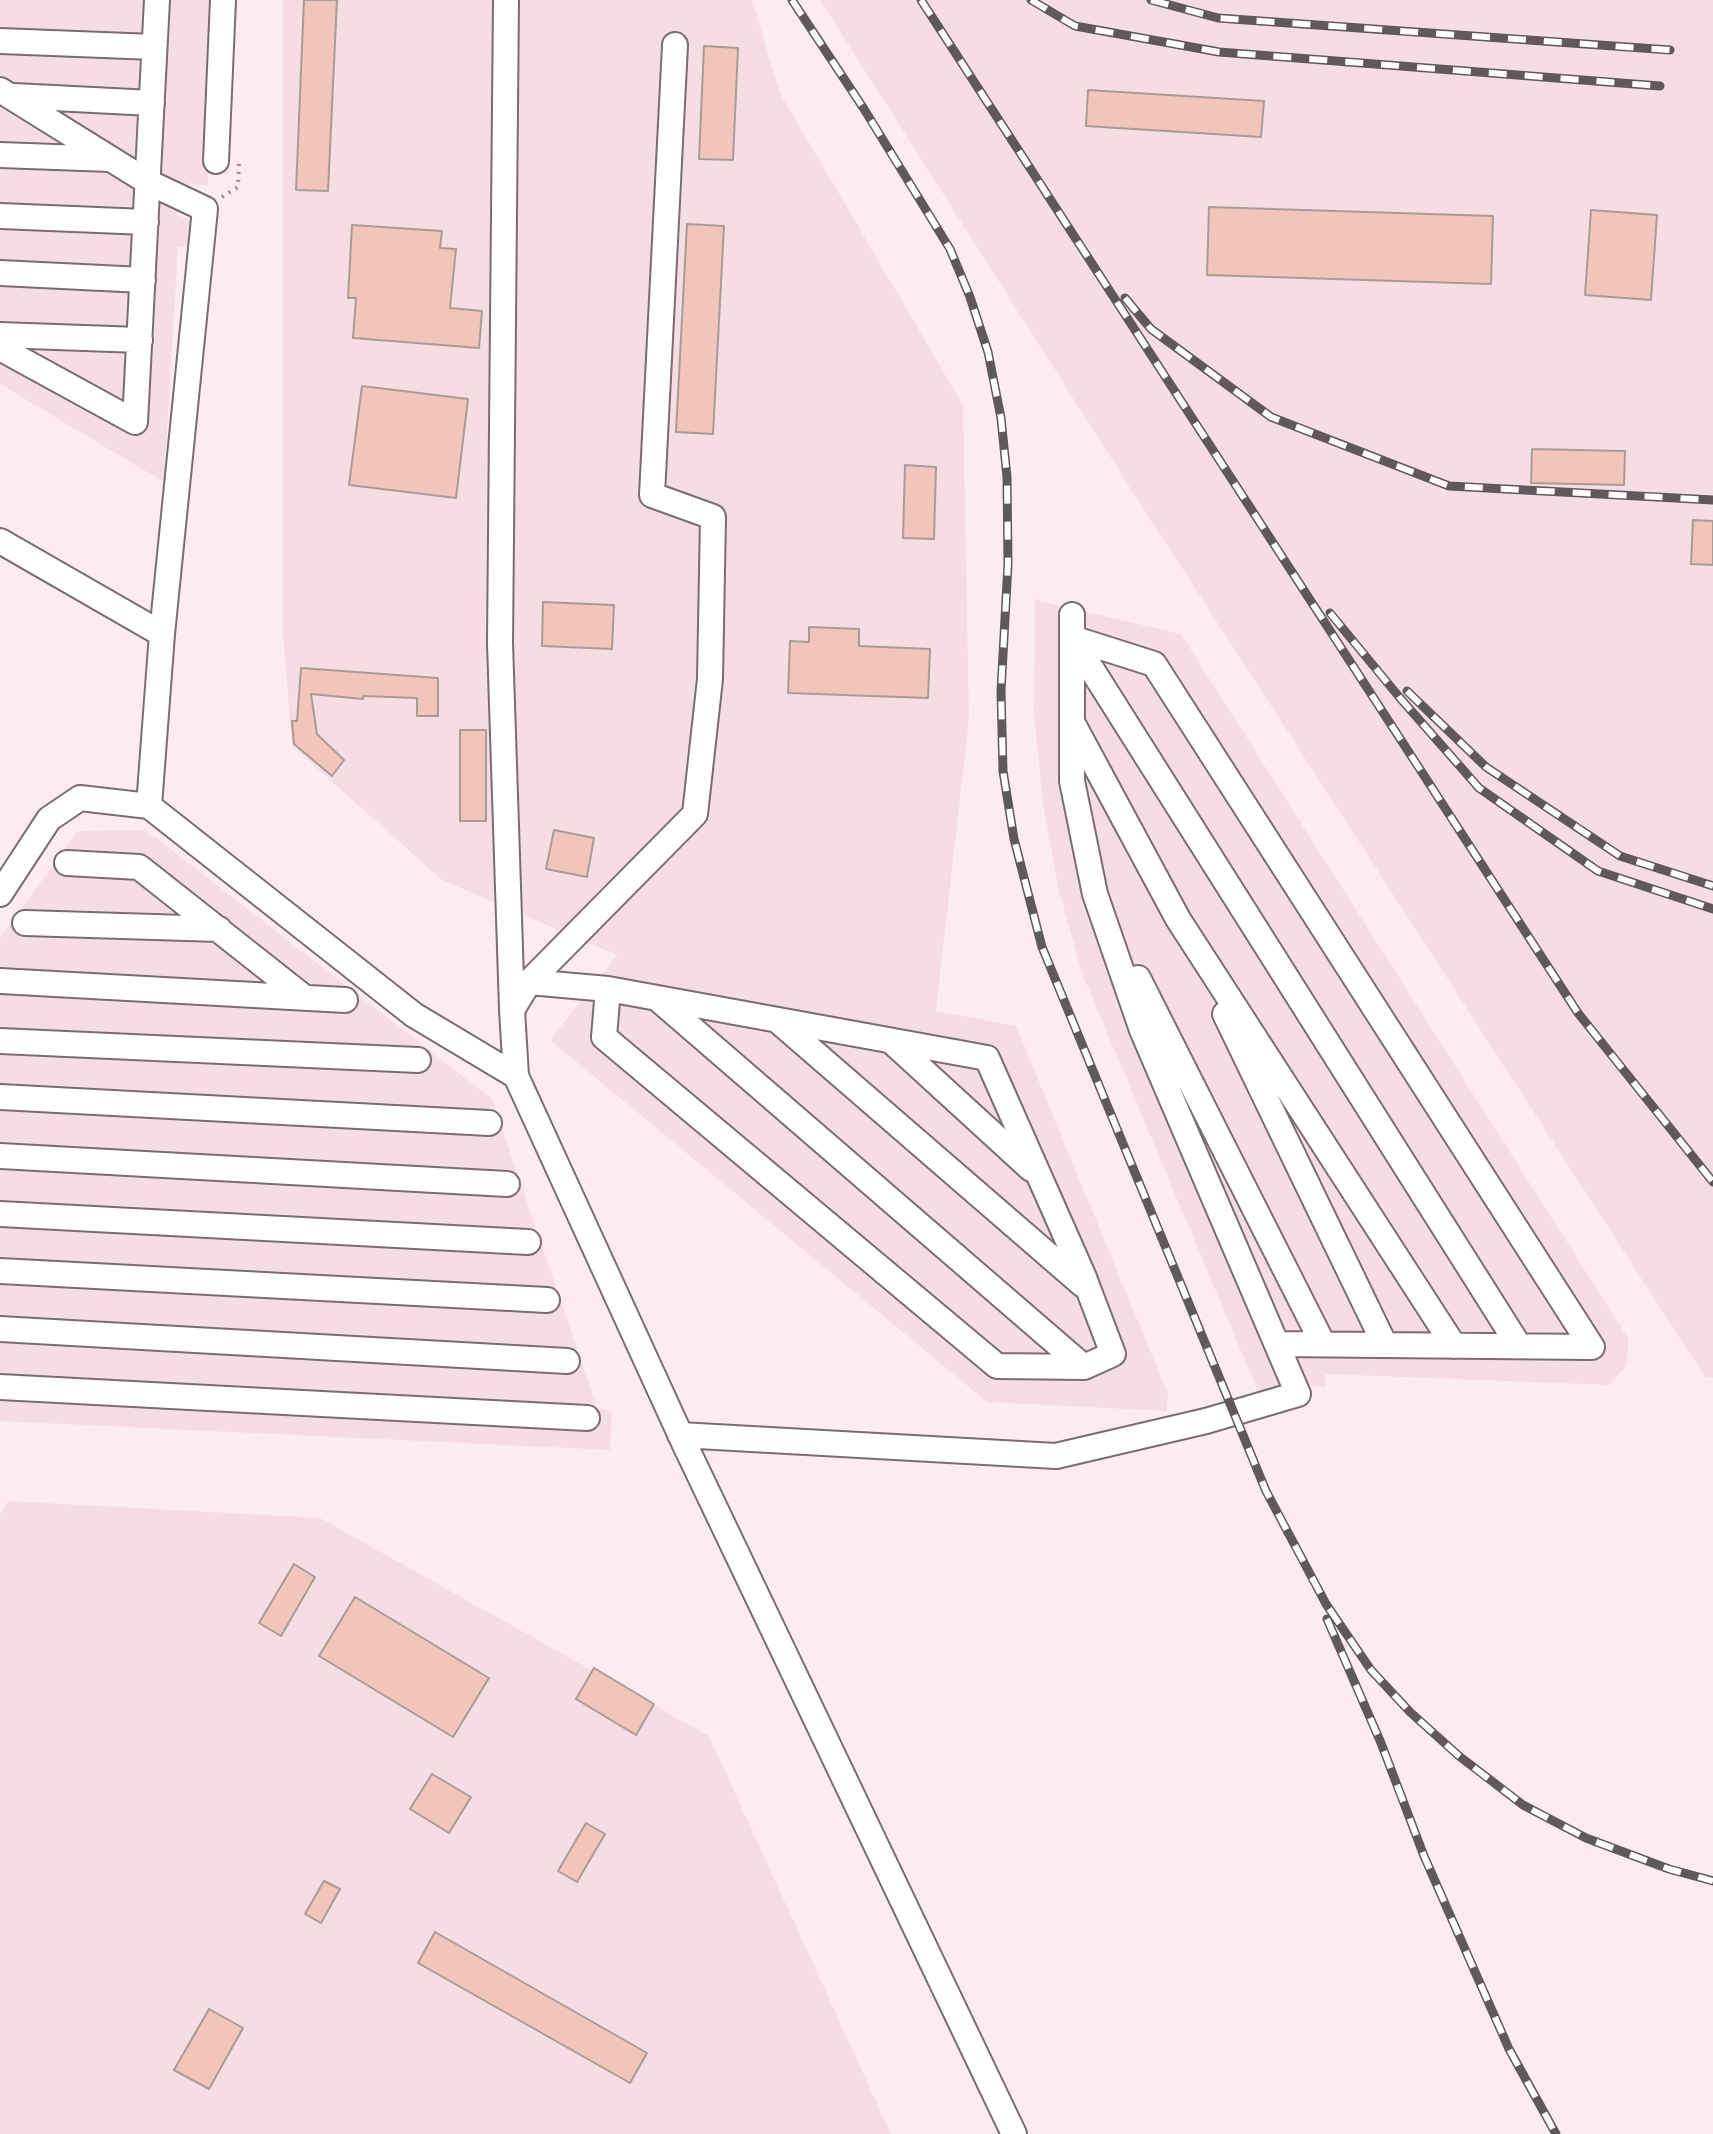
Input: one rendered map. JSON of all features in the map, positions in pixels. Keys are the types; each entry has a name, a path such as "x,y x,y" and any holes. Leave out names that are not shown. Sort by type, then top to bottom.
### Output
{"street":[{"path":"0,348 135,422 157,0"},
{"path":"216,161 223,0"},
{"path":"506,0 500,643 516,1076 680,1435 1014,2134"},
{"path":"0,41 154,47"},
{"path":"512,1010 529,982 695,814 710,679 713,517 652,495 675,45"},
{"path":"3,94 152,103"},
{"path":"3,94 148,182 205,209 162,634 149,806"},
{"path":"0,155 113,160"},
{"path":"0,216 146,222"},
{"path":"0,273 143,280"},
{"path":"0,335 140,340"},
{"path":"4,551 162,634"},
{"path":"680,1435 1056,1456 1206,1421 1298,1394 1142,1030 1095,894 1072,781 1072,626"},
{"path":"1072,626 1154,664 1592,1347 1277,1344"},
{"path":"1072,626 1519,1346"},
{"path":"1072,721 1178,919 1385,1345"},
{"path":"0,894 49,819 80,798 149,806 414,1015 516,1076"},
{"path":"67,863 139,867 305,998"},
{"path":"1095,894 1323,1344"},
{"path":"1178,919 1454,1346"},
{"path":"25,923 219,929"},
{"path":"0,981 345,1000"},
{"path":"529,982 608,989 987,1058 1088,1289 1113,1354 1084,1367 997,1366 604,1037 608,989"},
{"path":"657,999 1084,1367"},
{"path":"777,1020 1088,1289"},
{"path":"0,1041 418,1060"},
{"path":"891,1041 1039,1176"},
{"path":"0,1097 489,1123"},
{"path":"0,1156 507,1184"},
{"path":"0,1214 528,1242"},
{"path":"0,1271 547,1300"},
{"path":"0,1329 567,1361"},
{"path":"0,1387 587,1418"}],"shaded area":[{"path":"0,0 237,0 229,174 208,172 208,185 181,184 177,215 192,221 191,246 178,247 164,482 0,384"},
{"path":"283,0 752,0 780,93 963,405 969,718 936,1011 1016,1026 1168,1394 1166,1411 987,1402 550,1040 617,955 442,880 292,746 283,634"},
{"path":"820,0 1713,0 1713,1378 1705,1377 1125,480"},
{"path":"1035,600 1181,634 1628,1338 1627,1365 1610,1385 1325,1374 1325,1387 1283,1383 1260,1396 1082,973 1058,887 1043,804 1034,716"},
{"path":"146,830 492,1099 597,1407 612,1412 610,1450 0,1421 0,938 78,831"},
{"path":"8,1501 320,1518 709,1736 891,2134 0,2134 0,1515"}],"building":[{"path":"304,0 337,0 328,191 296,190"},
{"path":"704,46 738,48 733,160 699,159"},
{"path":"1088,90 1264,101 1261,137 1086,126"},
{"path":"1209,207 1493,216 1491,284 1207,275"},
{"path":"1591,210 1657,215 1651,300 1585,295"},
{"path":"687,224 724,226 713,434 676,432"},
{"path":"352,225 442,231 440,248 456,249 450,308 482,311 479,348 353,338 356,298 348,298"},
{"path":"362,386 468,399 456,498 349,485"},
{"path":"1532,449 1625,451 1624,485 1531,483"},
{"path":"905,465 936,467 934,539 903,538"},
{"path":"1693,520 1713,521 1713,565 1691,564"},
{"path":"543,602 614,605 612,649 542,646"},
{"path":"809,627 859,629 859,646 930,649 928,698 788,693 790,641 809,642"},
{"path":"301,668 438,678 438,716 417,716 417,698 363,696 363,699 311,694 317,734 344,760 332,776 294,744 292,721 297,721"},
{"path":"460,730 486,730 486,821 460,821"},
{"path":"554,830 594,838 587,877 546,869"},
{"path":"294,1564 315,1577 281,1636 259,1623"},
{"path":"355,1597 489,1678 453,1737 319,1656"},
{"path":"594,1668 654,1704 636,1735 576,1699"},
{"path":"432,1774 471,1797 449,1833 410,1809"},
{"path":"586,1823 605,1834 577,1882 558,1871"},
{"path":"324,1881 340,1889 321,1923 305,1914"},
{"path":"435,1932 647,2053 630,2083 418,1963"},
{"path":"209,2009 243,2028 209,2089 174,2070"}],"railway":[{"path":"792,0 950,249 988,352 1001,418 1007,477 1008,564 1001,691 1003,771 1014,839 1042,947 1266,1491 1326,1604 1371,1670 1410,1712 1459,1756 1523,1805 1586,1838 1669,1869 1713,1881"},
{"path":"921,0 1578,1013 1713,1182"},
{"path":"1031,0 1075,26 1219,52 1660,86"},
{"path":"1151,0 1218,18 1670,50"},
{"path":"1125,298 1151,329 1271,417 1449,486 1713,500"},
{"path":"1330,613 1479,788 1598,871 1713,909"},
{"path":"1407,691 1486,767 1620,856 1713,886"},
{"path":"1327,1619 1381,1743 1424,1856 1509,2049 1556,2134"}]}
